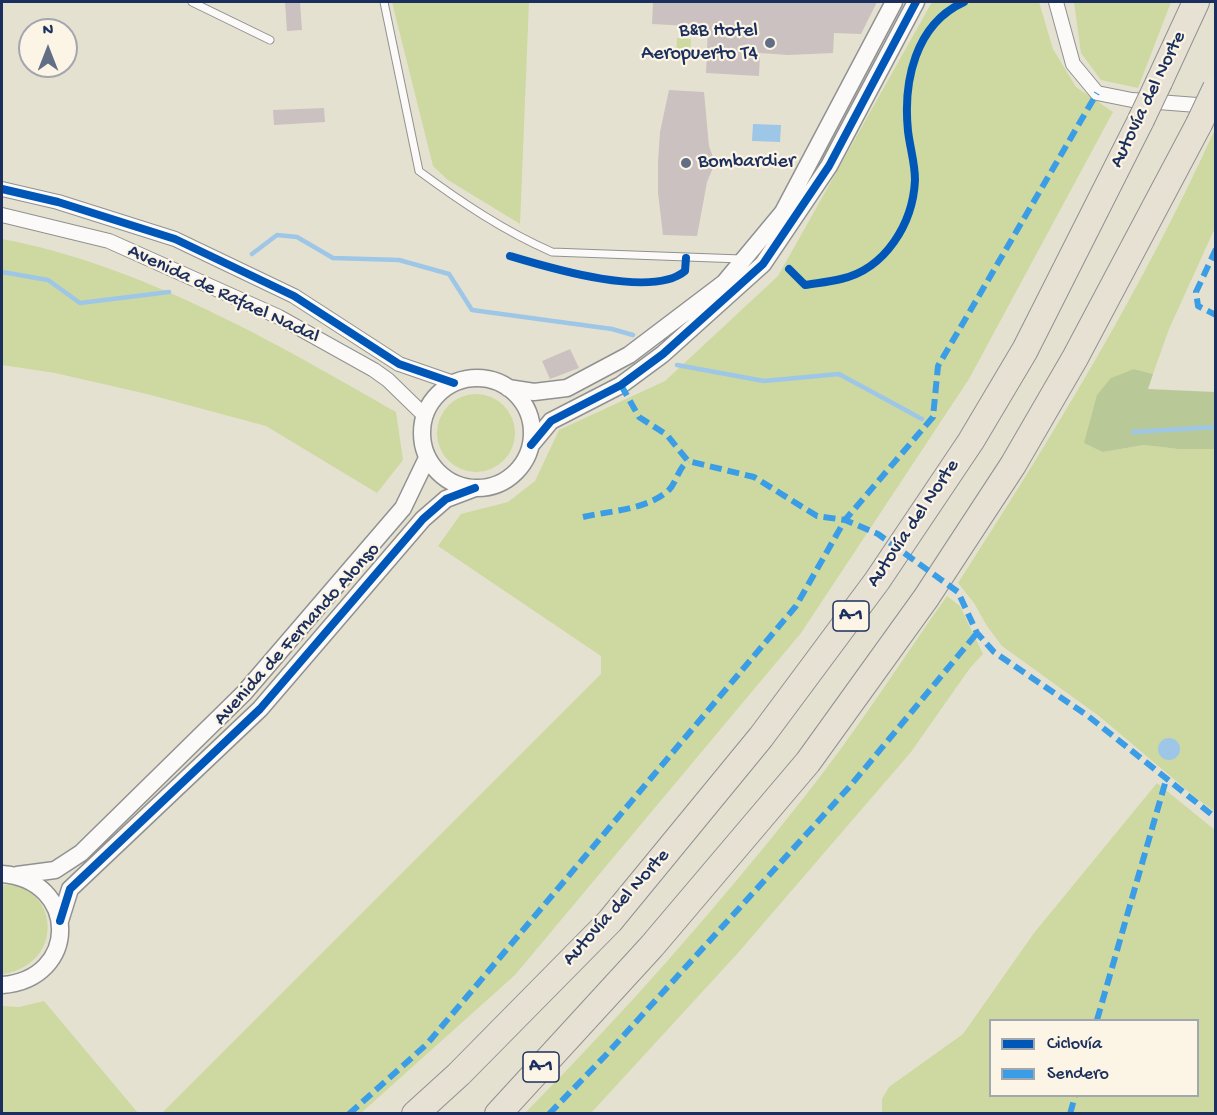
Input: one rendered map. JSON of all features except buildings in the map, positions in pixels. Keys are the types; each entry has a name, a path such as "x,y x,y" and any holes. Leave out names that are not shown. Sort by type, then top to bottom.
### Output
{"highway":[{"name":"Autovía del Norte","path":"415,1113 459,1074 610,921 761,737 877,581 971,441 1025,350 1142,120 1196,2"},
{"name":"A-1","path":"498,1113 652,946 808,762 926,598 1013,465 1075,358 1207,115 1215,88"},
{"path":"400,1113 459,1074"}],"street":[{"path":"508,388 520,399 528,412 532,429 531,445 526,459 504,481 475,488 452,482 434,468 427,458 423,444 425,416 436,397 454,383 472,378 508,388 534,392 567,388 629,355 724,283 783,212 894,2"},
{"path":"531,445 551,421 621,385 663,354 763,264 829,166 916,2"},
{"path":"1056,2 1073,64 1096,93 1207,115"},
{"name":"Avenida de Rafael Nadal","path":"2,189 58,202 175,239 294,296 399,364 454,383"},
{"name":"Avenida de Rafael Nadal","path":"2,215 109,242 279,317 374,370 388,380 425,416"},
{"name":"Avenida de Fernando Alonso","path":"9,874 55,870 81,853 244,693 403,507 427,458"},
{"name":"Avenida de Fernando Alonso","path":"2,985 29,979 51,961 60,935 60,921 70,889 260,709 423,519 446,499 475,488"},
{"path":"9,874 33,881 46,891 55,905 60,921"}],"lane":[{"path":"192,2 270,40"},
{"path":"384,2 419,171 455,197 526,241 552,252 746,259"}],"green space":[{"path":"392,2 529,2 520,224 448,180 433,166"},
{"path":"932,2 1039,2 1053,49 1076,87 1113,112 969,379 801,633 515,975 361,1113 162,1113 601,674 601,656 438,546 461,514 508,502 535,481 559,430 665,381 778,276"},
{"path":"1074,2 1171,2 1138,88 1101,80 1081,53"},
{"path":"677,38 691,39 690,60 676,60"},
{"path":"1215,129 1215,228 1169,329 1153,374 1134,369 1103,452 1144,445 1178,449 1215,449 1215,812 1099,716 1002,646 958,583 1028,473 1095,361 1158,246"},
{"path":"2,239 54,251 105,267 156,287 303,359 396,412 403,460 377,493 266,426 147,394 55,373 2,365"},
{"path":"1134,369 1153,374 1148,389 1215,392 1215,449 1178,449 1144,445 1103,452 1084,443 1097,395 1111,378"},
{"path":"476,394 491,397 504,405 512,418 515,433 512,448 504,461 491,469 476,472 461,469 448,461 440,448 437,433 440,418 448,405 461,397"},
{"path":"947,596 960,606 983,654 970,668 911,752 737,954 591,1113 525,1113 668,961 769,841 840,750"},
{"path":"1157,783 1215,830 1215,1113 882,1113 882,1099 889,1087 963,1034 1034,933"},
{"path":"2,885 21,887 35,896 44,909 48,924 46,940 38,955 25,967 4,974 2,974"},
{"path":"44,1001 138,1113 2,1113 2,1006 19,1007"}],"water":[{"path":"753,124 781,125 780,142 752,141"},
{"path":"1169,738 1177,741 1180,749 1177,757 1169,760 1161,757 1158,749 1161,741"}],"waterway":[{"path":"252,254 277,235 297,237 333,258 399,260 449,274 472,310 612,329 633,335"},
{"path":"2,272 48,280 80,303 169,292"},
{"path":"677,365 764,381 839,374 922,419"},
{"path":"1133,432 1216,427"}],"marked path":[{"path":"349,1114 427,1044 796,606 845,520 933,417 938,366 1097,93"},
{"path":"1216,249 1196,292 1198,306 1216,315"},
{"path":"621,385 639,417 667,435 688,461 754,477 817,516 845,520 878,534 958,592 977,633 994,652 1088,716 1216,818"},
{"path":"583,517 636,507 655,499 668,491 688,461"},
{"path":"549,1114 605,1056 851,785 977,633"},
{"path":"1097,1019 1166,780"},
{"path":"1070,1114 1075,1097"}],"cycle path":[{"path":"531,445 551,421 621,385 663,354 763,264 829,166 916,2"},
{"path":"789,269 805,285 841,279 871,266 894,242 909,213 915,180 907,112 911,74 916,56 923,40 934,25 947,12 964,2"},
{"path":"2,189 58,202 175,239 294,296 399,364 454,383"},
{"path":"510,256 574,273 626,282 670,279 685,271 686,258"},
{"path":"60,921 70,889 260,709 423,519 446,499 475,488"}],"place":[{"name":"B&B Hotel Aeropuerto T4","path":"770,43"},
{"name":"Bombardier","path":"686,163"}]}
